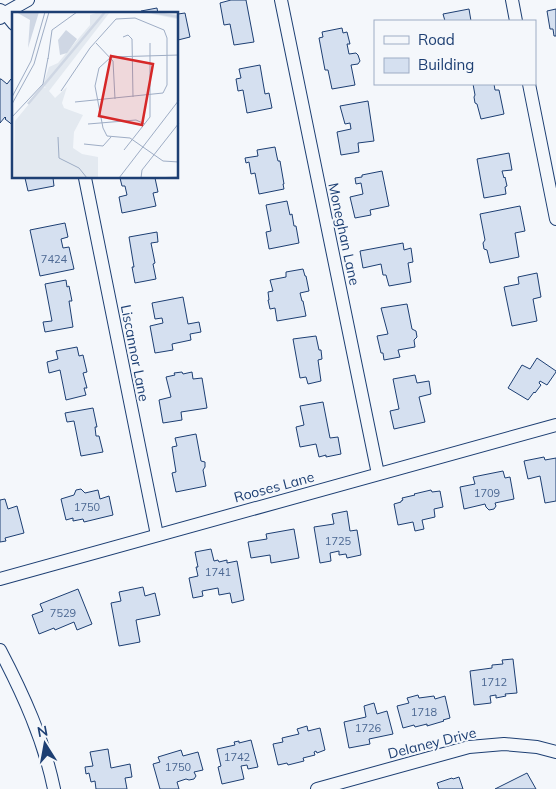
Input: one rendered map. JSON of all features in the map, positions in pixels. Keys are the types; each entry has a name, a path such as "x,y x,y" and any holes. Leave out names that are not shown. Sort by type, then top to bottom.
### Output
{"street":[{"path":"12,22 2,14 28,0"},
{"name":"Moneghan Lane","path":"281,0 378,474"},
{"path":"512,0 516,20"},
{"path":"529,85 556,220"},
{"name":"Liscannor Lane","path":"84,179 157,535"},
{"name":"Rooses Lane","path":"0,579 556,425"},
{"path":"0,650 15,678 37,731 54,789"},
{"name":"Delaney Drive","path":"317,789 470,747 504,744 537,747 556,752"}],"building":[{"path":"231,0 246,0 254,42 234,45 230,24 224,25 220,3"},
{"path":"157,8 158,12 141,12"},
{"path":"469,9 471,20 445,20 443,14"},
{"path":"556,9 556,36 554,36 553,29 550,29 547,11"},
{"path":"185,13 190,37 179,40 179,14"},
{"path":"342,28 343,33 347,32 350,44 347,44 349,54 356,53 360,61 358,64 351,65 355,85 332,89 328,70 325,70 319,38 323,37 322,32"},
{"path":"260,65 265,94 269,93 272,108 247,113 243,90 238,91 236,79 241,78 239,69"},
{"path":"0,79 7,84 11,79 12,124 5,117 0,123"},
{"path":"473,85 494,85 495,90 499,90 504,114 481,119 477,104 475,103"},
{"path":"368,101 374,141 358,143 359,152 341,155 337,132 351,129 350,123 345,124 340,106"},
{"path":"275,147 278,161 280,161 284,189 259,194 255,173 251,174 249,162 246,163 245,158 258,156 257,150"},
{"path":"509,153 512,170 502,171 507,186 505,187 506,194 484,198 477,159"},
{"path":"382,171 389,206 370,210 371,215 355,218 350,197 363,194 361,183 356,184 355,178"},
{"path":"25,179 53,179 54,186 28,191"},
{"path":"120,179 155,179 158,192 153,193 156,206 122,213 119,197 127,195 125,186 122,186"},
{"path":"287,201 290,215 292,214 294,226 296,226 299,243 269,249 266,232 271,231 266,205"},
{"path":"520,206 525,231 515,233 519,257 490,263 487,250 484,249 483,243 485,240 480,214"},
{"path":"65,223 68,237 61,239 63,248 69,247 74,269 40,276 30,230"},
{"path":"157,232 158,242 151,243 156,279 135,283 129,237"},
{"path":"403,243 404,250 411,248 413,262 408,263 411,282 389,286 386,275 383,275 381,264 363,268 360,251"},
{"path":"303,269 309,291 300,293 306,316 277,321 275,308 270,309 268,300 268,292 273,291 270,280 286,277 286,272"},
{"path":"537,273 541,297 533,299 537,321 512,326 504,287 519,284 518,277"},
{"path":"66,280 72,301 69,301 73,327 45,332 43,322 52,321 45,284"},
{"path":"183,297 188,324 199,322 201,332 190,334 191,340 172,344 173,350 155,353 150,326 163,323 162,318 155,319 152,303"},
{"path":"407,304 412,329 416,331 415,347 398,350 400,357 384,360 377,336 388,334 381,308"},
{"path":"316,336 322,359 318,360 321,381 308,384 306,377 300,378 293,339"},
{"path":"77,347 79,356 83,355 87,372 83,373 87,388 84,388 86,395 66,400 60,370 49,373 47,362 58,359 56,351"},
{"path":"537,358 556,372 547,385 540,381 541,385 528,400 508,388 522,365 530,369"},
{"path":"182,372 183,374 192,372 193,379 202,378 207,408 181,412 182,420 163,423 159,400 171,397 166,377"},
{"path":"415,375 417,383 429,381 431,394 419,397 425,422 394,429 390,411 399,409 393,379"},
{"path":"323,402 330,438 338,437 341,454 319,457 316,444 300,447 296,427 304,425 300,406"},
{"path":"93,408 97,427 95,427 96,436 99,436 103,452 81,456 74,421 67,422 65,413"},
{"path":"196,434 201,461 205,462 203,470 206,486 176,492 172,473 176,472 172,447 177,446 175,438"},
{"path":"544,457 545,460 556,458 556,501 545,503 540,476 528,479 524,461"},
{"path":"503,471 505,478 510,477 514,499 495,503 494,509 489,510 485,504 464,509 460,487 475,484 473,477"},
{"path":"81,489 85,493 98,490 100,499 109,496 113,515 84,522 83,519 73,521 73,518 66,520 61,499 74,495 76,490"},
{"path":"431,490 432,492 440,491 443,507 434,509 435,517 422,520 424,529 415,531 413,522 398,525 394,504 401,502 402,498"},
{"path":"5,499 8,509 17,506 24,533 5,538 6,541 0,542 0,500"},
{"path":"347,511 350,531 357,530 361,555 347,558 346,554 339,555 339,551 330,553 331,561 320,563 314,527 334,524 332,514"},
{"path":"294,529 299,558 271,563 270,555 251,558 248,542 267,539 266,534"},
{"path":"211,549 214,561 227,560 227,563 237,561 244,600 232,603 230,593 219,595 218,588 202,591 203,596 193,598 189,578 198,576 195,552"},
{"path":"143,587 145,596 155,593 160,615 136,620 140,642 119,646 111,603 121,601 119,592"},
{"path":"78,589 92,624 77,630 74,622 39,634 32,615 43,611 40,604"},
{"path":"513,659 517,693 505,694 506,696 496,698 496,695 490,696 491,703 474,705 470,671 492,668 492,665 503,664 502,660"},
{"path":"418,695 419,698 434,696 435,699 445,696 450,718 427,726 427,724 415,727 414,725 403,728 397,706 409,703 407,698"},
{"path":"374,703 377,714 387,711 393,734 369,739 370,744 349,748 344,722 366,717 364,706"},
{"path":"307,726 308,731 320,728 325,750 317,753 316,751 314,752 315,755 303,758 304,761 288,765 287,763 278,765 273,744 283,742 282,738 299,734 297,729"},
{"path":"251,740 258,767 248,769 247,765 241,766 244,779 222,784 218,767 221,766 217,749 235,745 234,742 239,741 239,743"},
{"path":"108,749 111,768 130,764 132,777 125,778 127,789 96,789 95,781 91,782 89,773 86,774 85,767 93,766 90,752"},
{"path":"181,750 183,756 198,752 203,770 194,772 196,776 194,779 177,782 179,789 160,789 153,764 160,762 158,757"},
{"path":"527,773 536,789 495,789"},
{"path":"459,777 463,789 439,789 437,783"}]}
